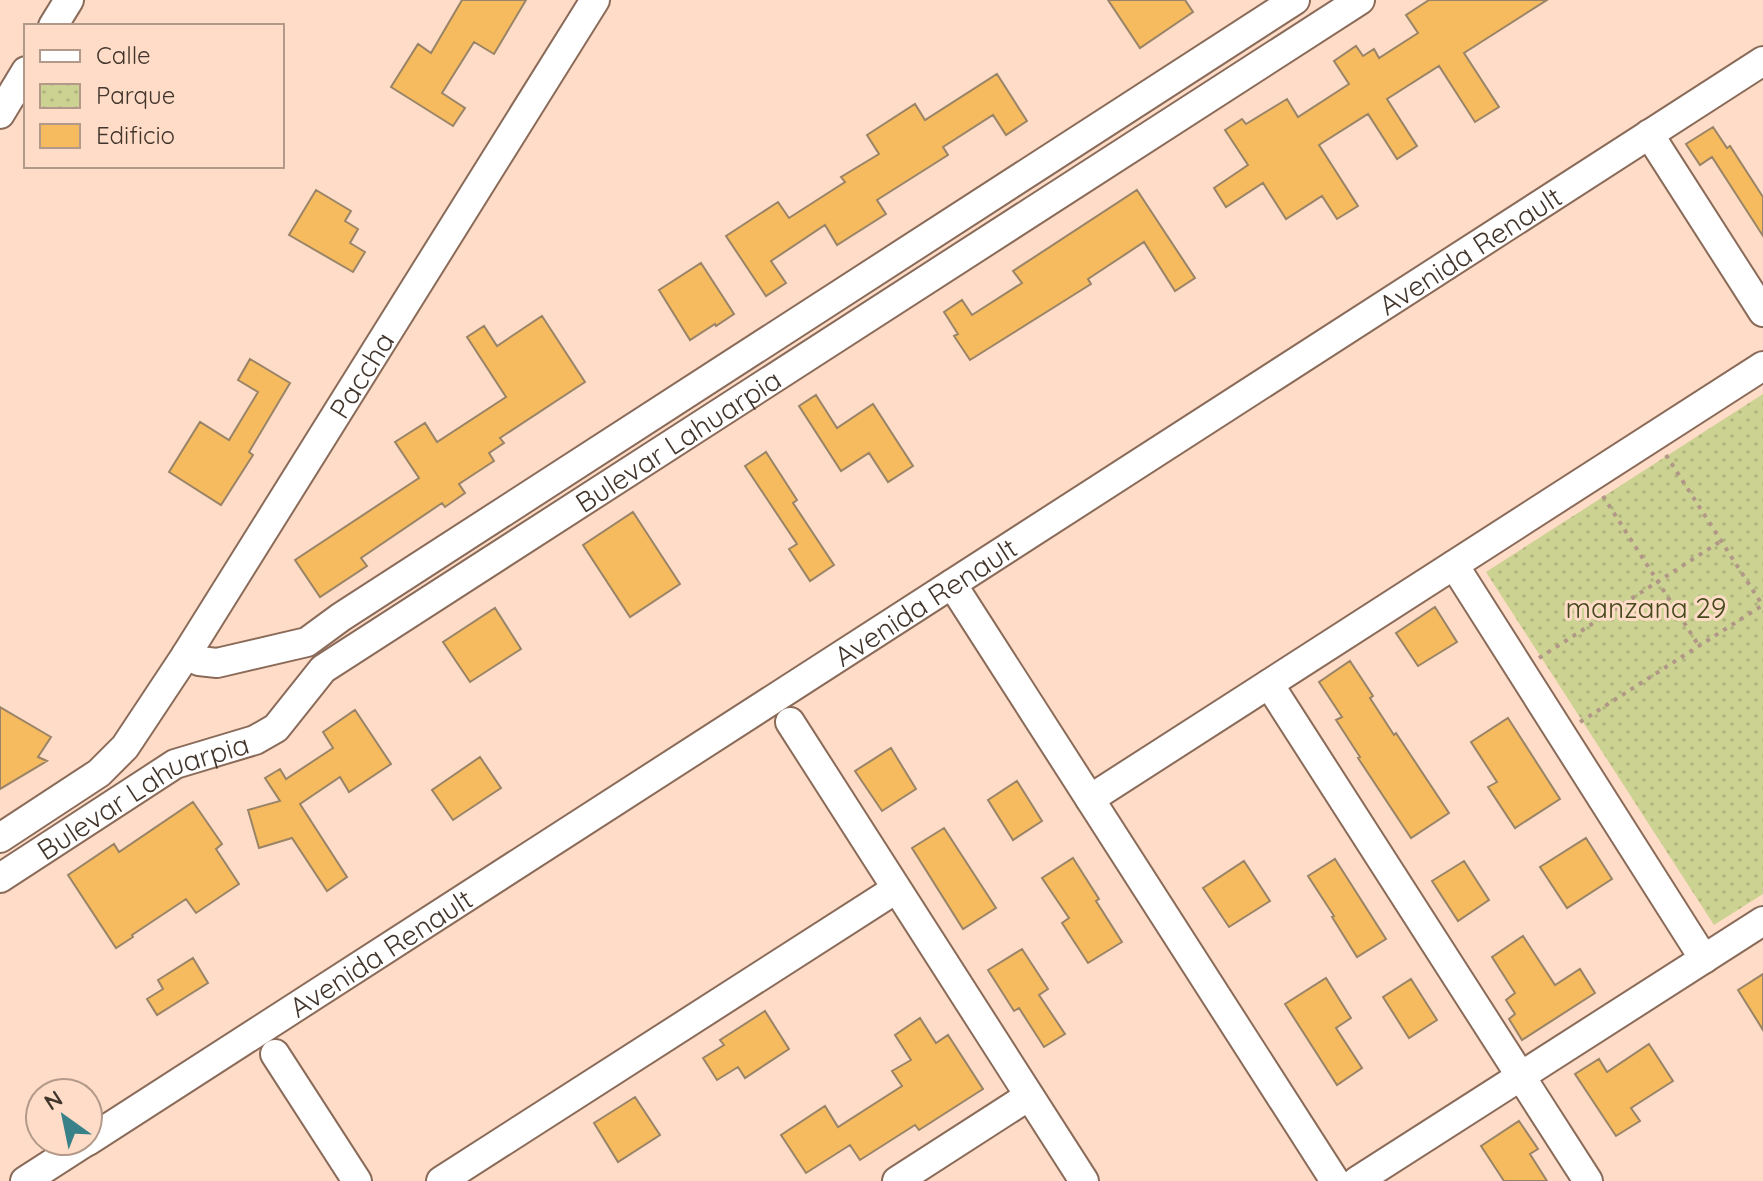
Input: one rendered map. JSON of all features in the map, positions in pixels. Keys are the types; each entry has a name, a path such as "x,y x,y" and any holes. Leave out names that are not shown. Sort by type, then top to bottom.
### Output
{"street":[{"path":"54,24 69,0"},
{"name":"Paccha","path":"0,838 99,773 125,747 186,655 595,0"},
{"path":"186,655 199,661 217,663 307,642 341,617 1295,0"},
{"name":"Bulevar Lahuarpia","path":"0,878 175,764 255,740 276,728 323,669 1360,0"},
{"name":"Avenida Renault","path":"104,1131 1763,61"},
{"path":"0,114 24,74"},
{"path":"1649,134 1763,312"},
{"path":"1090,799 1763,366"},
{"path":"1454,565 1704,959"},
{"path":"952,584 1335,1181"},
{"path":"307,642 320,659 323,669"},
{"path":"1269,684 1588,1181"},
{"path":"790,722 1084,1181"},
{"path":"125,747 129,762 155,777"},
{"path":"441,1181 896,889"},
{"path":"1357,1181 1763,921"},
{"path":"275,1054 357,1181"},
{"path":"897,1181 1029,1096"},
{"name":"Avenida Renault","path":"25,1181 63,1157"}],"path":[{"path":"1561,734 1763,605 1654,437"},
{"path":"1590,477 1699,646"},
{"path":"1520,670 1721,541"}],"green space":[{"name":"manzana 29","path":"1763,394 1763,894 1714,925 1486,572"}],"building":[{"path":"462,0 526,0 494,54 474,42 442,93 465,108 453,126 391,87 418,44 431,53"},
{"path":"1108,0 1185,0 1193,12 1140,48"},
{"path":"1429,0 1547,0 1464,53 1499,107 1475,122 1439,66 1387,99 1417,146 1397,159 1368,114 1319,145 1358,206 1337,219 1322,196 1286,219 1263,183 1226,207 1214,188 1248,165 1225,130 1242,119 1246,124 1287,99 1298,117 1349,84 1334,61 1356,46 1363,56 1374,49 1379,58 1418,33 1406,15"},
{"path":"997,74 1027,121 1006,135 993,115 943,147 948,155 877,200 886,214 837,245 825,225 771,261 786,283 766,296 726,236 778,202 789,218 845,182 841,177 879,154 867,135 915,104 925,120"},
{"path":"1713,127 1727,148 1730,146 1763,197 1763,236 1712,157 1700,165 1686,144"},
{"path":"316,190 351,211 345,221 358,229 350,243 365,252 353,272 289,235"},
{"path":"1137,190 1195,278 1175,291 1144,242 1088,279 1091,284 970,360 954,336 958,334 944,312 962,300 972,315 1022,283 1013,271"},
{"path":"701,263 734,314 690,340 659,290"},
{"path":"542,316 585,382 500,438 504,443 489,453 494,461 459,484 465,493 445,507 442,503 361,558 367,566 320,597 295,560 419,478 395,442 425,423 437,442 506,397 467,337 484,326 497,346"},
{"path":"250,359 290,383 249,452 253,455 221,505 169,472 200,422 229,440 258,392 238,380"},
{"path":"816,395 837,428 873,404 913,466 888,482 869,453 841,471 799,406"},
{"path":"766,452 797,500 793,503 834,565 810,581 789,549 797,544 745,466"},
{"path":"633,512 680,584 630,617 583,545"},
{"path":"1435,607 1457,642 1418,666 1396,633"},
{"path":"495,608 521,649 470,682 443,642"},
{"path":"1350,661 1394,735 1396,733 1449,813 1411,838 1358,758 1336,720 1342,717 1319,682"},
{"path":"0,707 51,737 38,757 47,761 0,789"},
{"path":"355,710 391,764 349,792 340,777 300,804 347,877 327,891 292,838 259,848 248,810 280,801 265,778 280,769 286,779 333,748 323,732"},
{"path":"1508,718 1560,799 1515,828 1488,787 1497,782 1471,742"},
{"path":"891,748 916,789 882,811 855,771"},
{"path":"480,757 501,788 453,820 432,790"},
{"path":"1017,781 1042,821 1013,840 988,800"},
{"path":"193,802 222,844 216,849 239,884 196,913 186,899 116,948 68,875 114,844 119,852"},
{"path":"944,828 996,908 963,929 912,848"},
{"path":"1586,838 1612,879 1567,908 1540,867"},
{"path":"1073,858 1122,942 1088,963 1062,923 1069,918 1042,878"},
{"path":"1335,859 1386,939 1357,957 1308,876"},
{"path":"1244,861 1270,901 1229,927 1203,888"},
{"path":"1464,861 1489,900 1458,921 1432,881"},
{"path":"1523,936 1555,985 1580,969 1595,993 1522,1040 1509,1019 1515,1014 1506,1000 1515,993 1492,957"},
{"path":"1022,949 1048,989 1039,995 1065,1034 1044,1047 1019,1008 1014,1011 988,970"},
{"path":"193,958 208,983 157,1015 147,999 163,989 158,980"},
{"path":"1763,974 1763,1030 1738,990"},
{"path":"1326,978 1351,1018 1336,1028 1362,1068 1337,1085 1285,1004"},
{"path":"1411,979 1437,1020 1409,1038 1383,997"},
{"path":"765,1011 789,1049 745,1078 738,1067 717,1080 703,1058 724,1045 720,1040"},
{"path":"920,1018 936,1043 948,1035 983,1089 919,1130 915,1125 860,1160 850,1145 806,1173 781,1135 825,1106 838,1127 902,1086 892,1071 911,1060 895,1035"},
{"path":"1649,1044 1673,1081 1631,1108 1640,1121 1616,1136 1575,1074 1599,1059 1607,1072"},
{"path":"635,1097 660,1135 618,1162 594,1123"},
{"path":"1519,1121 1538,1149 1530,1154 1547,1181 1504,1181 1481,1146"}]}
